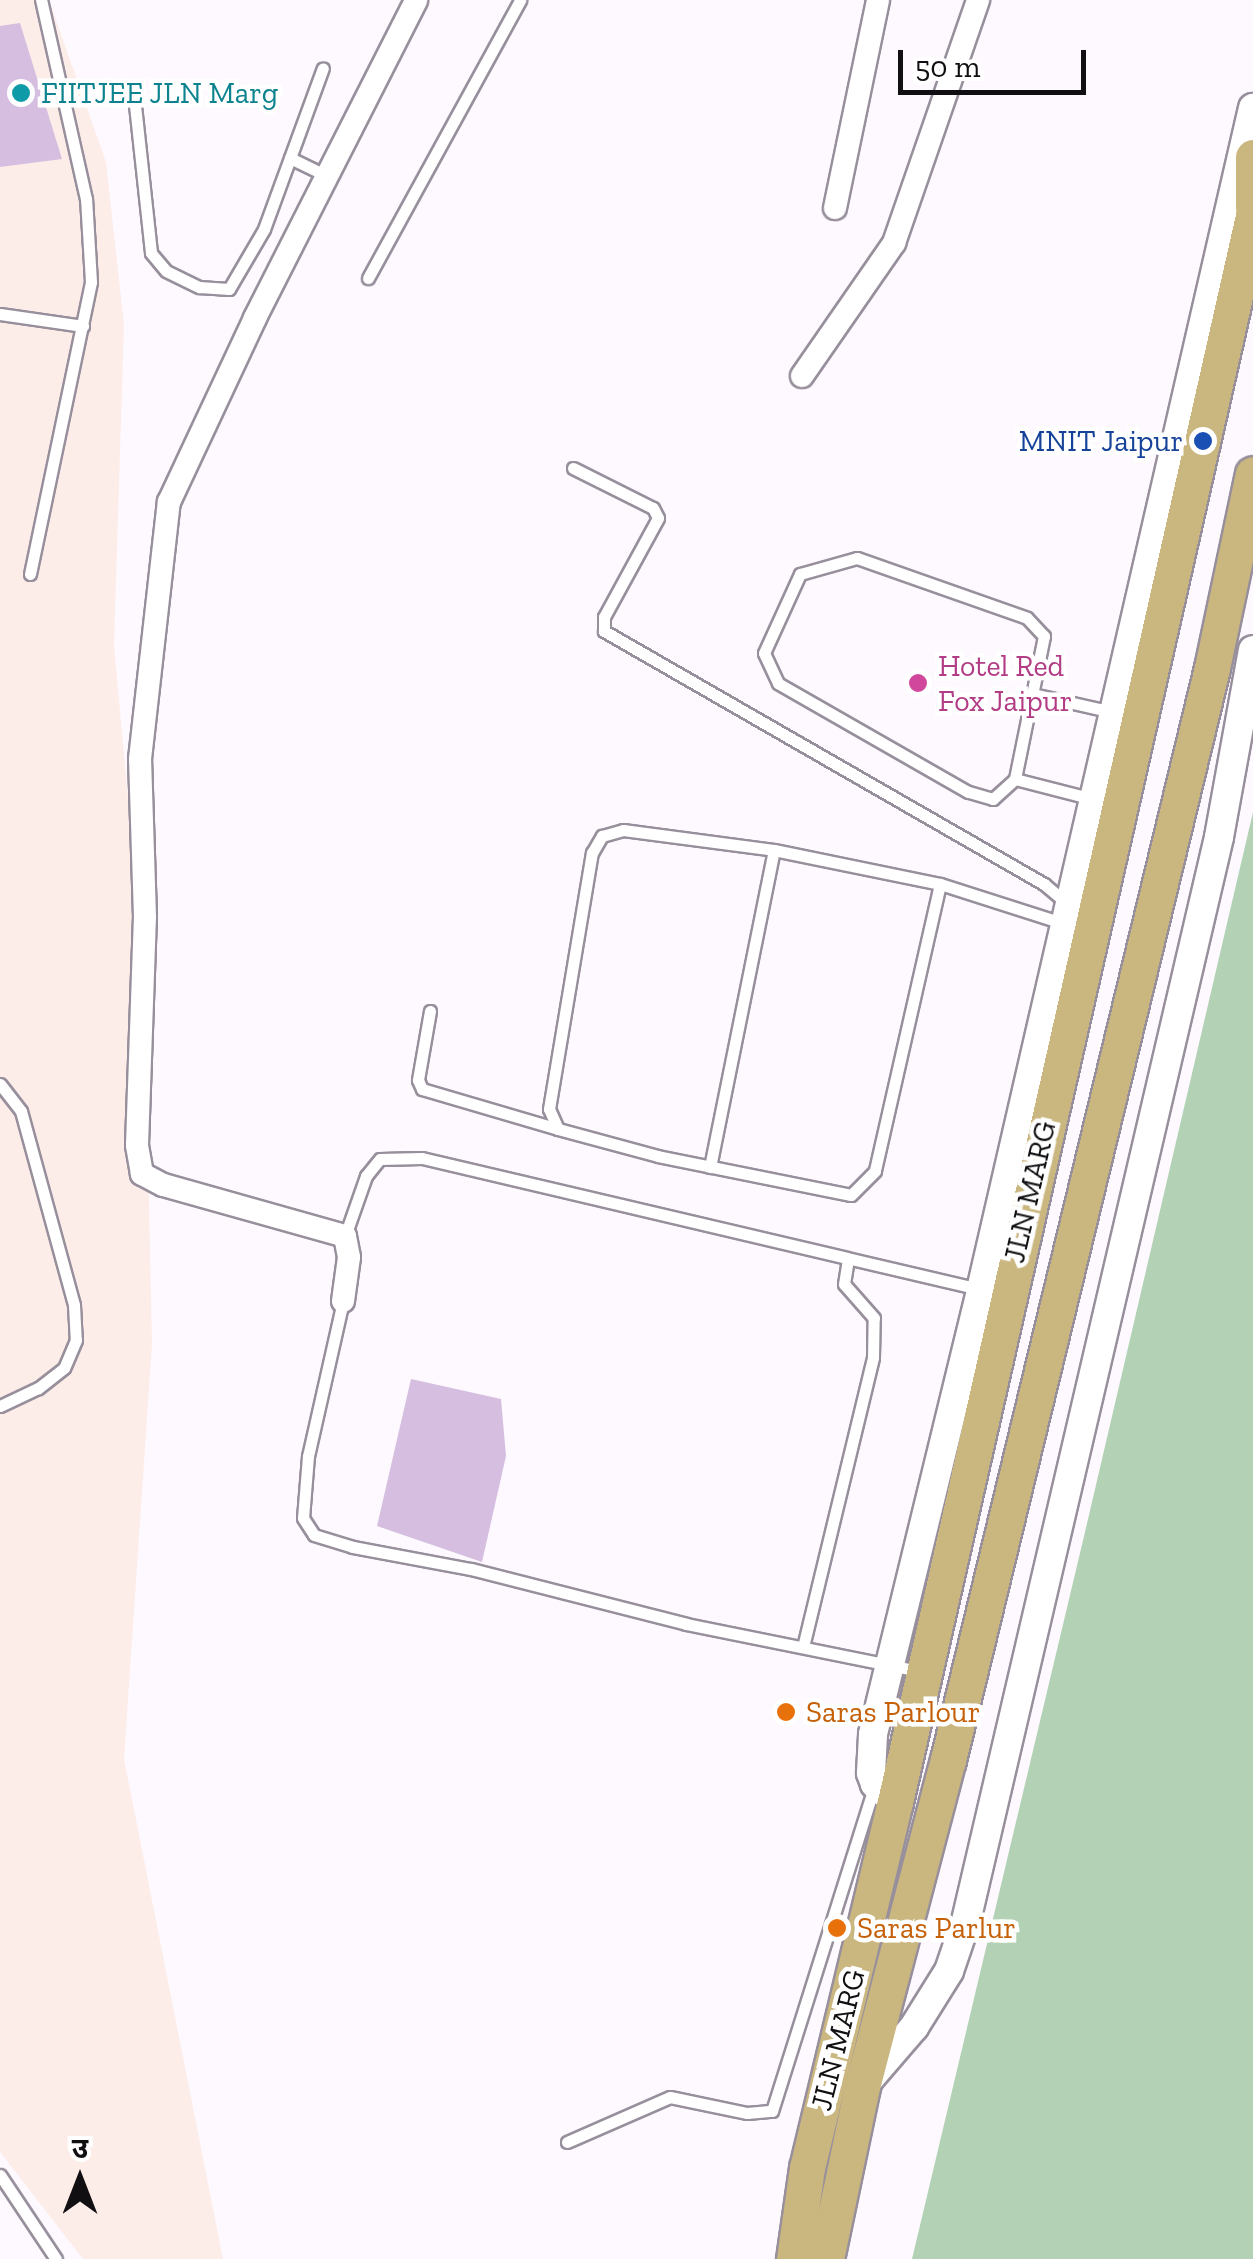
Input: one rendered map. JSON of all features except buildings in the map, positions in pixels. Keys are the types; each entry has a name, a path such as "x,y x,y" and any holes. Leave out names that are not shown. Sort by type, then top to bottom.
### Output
{"main road":[{"path":"1253,157 1253,207"},
{"name":"JLN MARG","path":"807,2168 885,1793 924,1672 994,1293 1078,919 1164,556 1253,216"},
{"name":"JLN MARG","path":"826,2259 862,2087 948,1760 1236,575 1253,474"},
{"path":"766,2259 807,2168"},
{"path":"794,2259 807,2168"},
{"path":"841,2195 850,2259"}],"street":[{"path":"342,1301 349,1257 345,1236 163,1185 142,1174 136,1145 146,917 140,759 169,502 416,0"},
{"path":"836,208 878,0"},
{"path":"802,376 894,243 978,0"},
{"path":"1078,919 1095,800 1114,713 1164,556 1253,108"},
{"path":"862,2087 914,2027 950,1970 966,1921 1219,837 1253,650"},
{"path":"885,1793 869,1759 889,1663 994,1293"}],"lane":[{"path":"30,574 91,282 86,199 42,0"},
{"path":"368,278 520,0"},
{"path":"134,96 151,254 166,271 199,288 229,289 242,273 264,229 323,68"},
{"path":"290,158 327,176"},
{"path":"0,314 83,326"},
{"path":"573,468 653,508 658,518 604,618 604,631 1014,866 1078,919"},
{"path":"856,558 1027,618 1044,636 1033,694 1015,779 993,799 968,792 778,683 764,654 800,574 856,558"},
{"path":"1033,694 1114,713"},
{"path":"1015,779 1095,800"},
{"path":"558,1129 549,1109 592,852 602,836 623,830 774,850 940,884 1078,919"},
{"path":"710,1167 774,850"},
{"path":"430,1011 418,1080 422,1090 710,1167 851,1195 876,1170 940,884"},
{"path":"0,1084 21,1110 74,1305 76,1340 64,1368 38,1388 0,1406"},
{"path":"345,1236 366,1176 380,1158 403,1156 472,1166 994,1293"},
{"path":"804,1647 873,1357 874,1318 844,1284 848,1258"},
{"path":"342,1301 308,1456 303,1518 314,1534 353,1548 471,1569 686,1624 924,1672"},
{"path":"567,2142 670,2097 747,2113 772,2111 885,1793"},
{"path":"0,2175 56,2259"}],"shaded area":[{"path":"0,0 49,0 106,162 124,325 114,645 144,972 152,1344 124,1759 223,2259 83,2259 0,2152"}],"green space":[{"path":"1253,812 1253,2259 912,2259 1085,1532"}],"place":[{"name":"FIITJEE JLN Marg","path":"21,93"},
{"name":"MNIT Jaipur","path":"1203,441"},
{"name":"Hotel Red Fox Jaipur","path":"918,683"},
{"name":"Saras Parlour","path":"786,1712"},
{"name":"Saras Parlur","path":"837,1928"}]}
